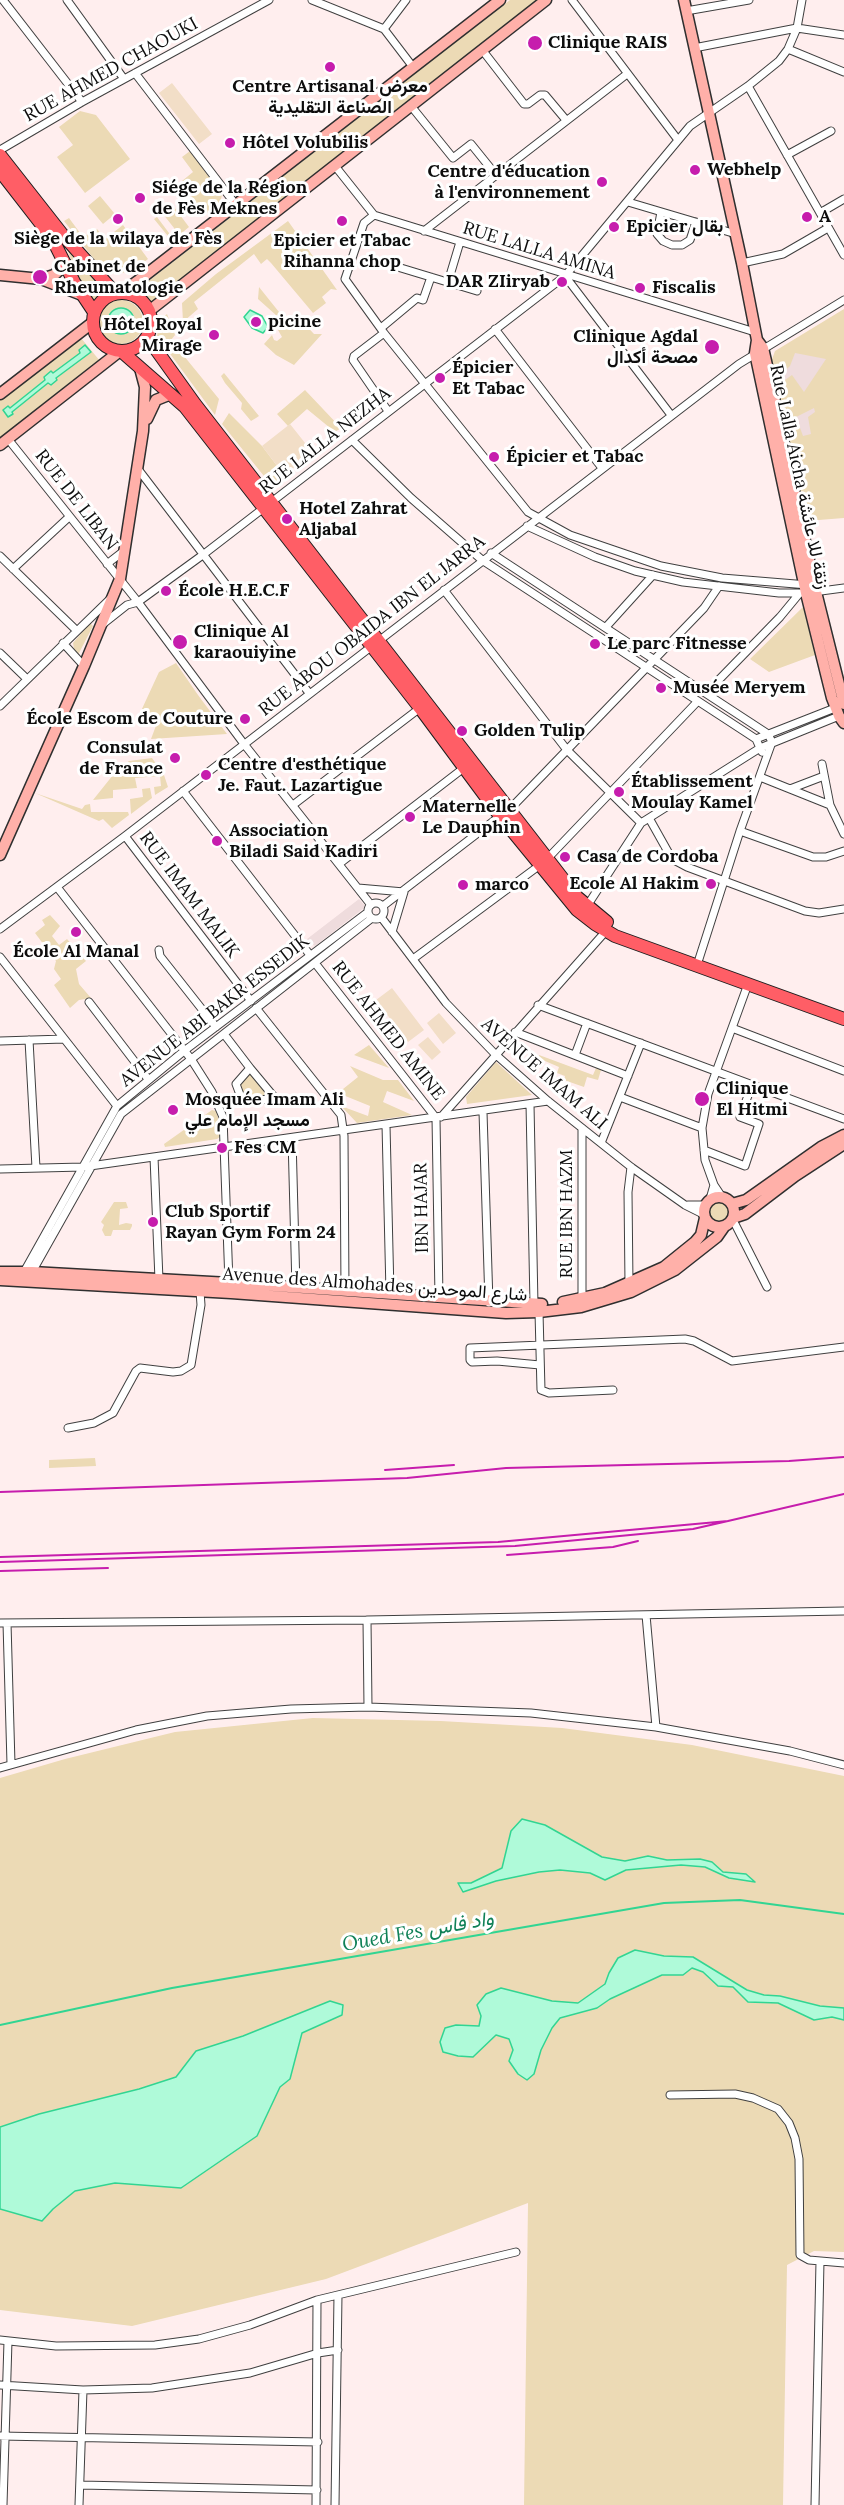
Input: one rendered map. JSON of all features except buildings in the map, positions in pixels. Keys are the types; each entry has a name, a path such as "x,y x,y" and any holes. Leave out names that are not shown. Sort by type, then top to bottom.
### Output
{"main road":[{"path":"0,153 68,241 118,293 138,297 149,311 151,324 147,337 134,348 120,351"},
{"path":"0,171 52,238 93,318 95,333 101,342 109,348 120,351 185,407 268,505"},
{"path":"93,318 102,300 118,293"},
{"path":"147,337 268,505 505,812 544,861 587,907 620,930 844,1011"},
{"path":"375,643 465,767 505,812"},
{"path":"544,861 573,906 606,931 844,1019"}],"street":[{"path":"3,0 82,102"},
{"path":"67,0 124,80"},
{"name":"RUE AHMED CHAOUKI","path":"0,153 82,102 269,0"},
{"path":"312,0 384,30 413,67"},
{"path":"384,30 406,0"},
{"path":"118,293 236,205 501,0"},
{"path":"149,311 546,0"},
{"path":"572,0 678,140"},
{"path":"685,6 748,0"},
{"path":"802,0 797,28 788,49 844,72"},
{"name":"Rue Lalla Aicha زنقة للا عائشة","path":"685,6 736,234 808,590 842,711"},
{"path":"694,48 797,28 844,34"},
{"name":"RUE LALLA NEZHA","path":"102,625 127,605 138,602 204,554 565,276 690,126 748,86 779,61 788,49"},
{"path":"483,51 524,104 544,95 566,120"},
{"path":"135,73 236,205"},
{"path":"424,231 627,74"},
{"path":"748,86 844,255"},
{"path":"411,106 453,158 471,144 496,175"},
{"path":"787,155 831,131"},
{"path":"335,166 374,215 364,223 345,279 382,330 528,512 570,535 661,566 722,578 808,590"},
{"path":"820,213 844,199"},
{"path":"628,202 736,234"},
{"path":"661,212 657,234 663,241 672,245 682,245 690,240 696,222"},
{"name":"RUE LALLA AMINA","path":"374,215 565,276 757,343"},
{"path":"742,263 783,254 828,228"},
{"path":"448,282 460,242"},
{"path":"41,279 54,275 66,264"},
{"path":"391,265 477,291"},
{"path":"0,275 41,279 82,295"},
{"path":"565,276 670,415"},
{"path":"388,411 353,360 354,356 417,298 423,300 431,277"},
{"name":"RUE ABOU OBAIDA IBN EL JARRA","path":"0,929 125,836 538,518 670,415 757,343 844,300"},
{"path":"0,394 93,318"},
{"path":"495,329 602,468"},
{"path":"4,442 120,351"},
{"path":"0,855 102,625 120,579 143,431 145,387 140,367"},
{"path":"143,431 156,400 165,394 171,394"},
{"path":"352,440 418,505 482,560 756,739 766,760"},
{"name":"RUE DE LIBAN","path":"4,442 120,579"},
{"path":"138,469 309,693"},
{"path":"13,569 69,517"},
{"path":"527,526 595,557 653,575 718,587 808,590 844,588"},
{"path":"107,564 125,550"},
{"path":"491,553 768,734 772,742 740,831 699,958"},
{"path":"0,556 76,630"},
{"path":"606,627 653,575"},
{"path":"383,906 505,812 705,608 722,578"},
{"path":"120,579 244,744 358,888 370,912 381,917 384,913 383,906"},
{"path":"444,590 567,750 641,823"},
{"path":"706,693 808,590"},
{"path":"0,706 115,594"},
{"path":"63,643 84,666"},
{"path":"0,653 27,679"},
{"path":"413,959 544,861 698,701"},
{"path":"293,806 420,708"},
{"path":"756,739 842,711"},
{"path":"587,907 641,823 760,748 842,711"},
{"path":"822,764 830,805 844,834"},
{"path":"339,864 465,767"},
{"path":"790,789 824,776"},
{"path":"760,777 830,805"},
{"name":"RUE AHMED AMINE","path":"183,791 310,955"},
{"path":"649,818 672,859 687,867 810,912 844,909"},
{"path":"740,831 813,857 826,857 844,851"},
{"name":"RUE IMAM MALIK","path":"125,836 251,1000"},
{"path":"57,887 191,1059 212,1092 223,1117 229,1283"},
{"path":"358,888 404,892"},
{"path":"392,932 404,892"},
{"path":"370,912 377,903 383,906"},
{"name":"AVENUE ABI BAKR ESSEDIK","path":"28,1272 117,1106 184,1051 370,912"},
{"name":"AVENUE ABI BAKR ESSEDIK","path":"28,1272 121,1114 315,963 370,912"},
{"name":"AVENUE IMAM ALI","path":"381,917 446,1003 495,1054 548,1101 631,1167 685,1205 709,1207"},
{"path":"438,1118 606,931"},
{"path":"159,950 163,952 218,1026 160,956 159,950"},
{"path":"0,957 117,1106"},
{"name":"RUE AHMED AMINE","path":"315,963 438,1118"},
{"path":"731,1223 715,1227 709,1207 714,1185 704,1150 702,1128 708,1094 748,984"},
{"path":"89,1002 148,1079"},
{"path":"538,1005 844,1119"},
{"path":"256,1008 341,1115 344,1131 345,1291"},
{"path":"575,1055 587,1023"},
{"path":"732,1028 844,1071"},
{"path":"515,1032 628,1076"},
{"path":"224,1034 275,1098 246,1102 242,1100 236,1084 250,1068"},
{"path":"0,1041 64,1039"},
{"path":"29,1040 36,1168"},
{"path":"601,1143 641,1043"},
{"path":"704,1150 745,1166 759,1124 740,1117 752,1084"},
{"path":"620,1097 702,1128"},
{"path":"0,1169 83,1167 548,1101"},
{"path":"530,1104 540,1386 544,1392 614,1390"},
{"path":"483,1112 489,1303"},
{"name":"IBN HAJAR","path":"438,1118 439,1298"},
{"path":"386,1125 390,1293"},
{"name":"RUE IBN HAZM","path":"582,1128 582,1300"},
{"path":"709,1207 746,1200 821,1147 844,1135"},
{"path":"292,1138 296,1288"},
{"name":"Avenue des Almohades شارع الموحدين","path":"0,1272 229,1283 390,1293 536,1308 581,1308 631,1292 675,1270 731,1223 795,1176 844,1144"},
{"path":"154,1157 159,1280"},
{"path":"629,1284 628,1192 631,1167"},
{"path":"732,1204 731,1223 767,1287"},
{"name":"Avenue des Almohades شارع الموحدين","path":"0,1280 200,1291 506,1313 582,1300 629,1284 664,1267 695,1242 700,1235 709,1207"},
{"path":"68,1428 94,1424 113,1413 136,1371 140,1368 173,1372 181,1371 191,1365 201,1305 200,1291"},
{"path":"540,1365 497,1361 472,1362 469,1350 472,1347 685,1340 694,1341 732,1361 844,1347"},
{"path":"11,1764 3,1623 367,1620 844,1611"},
{"path":"646,1614 656,1727"},
{"path":"367,1620 368,1707"},
{"path":"0,1768 136,1730 207,1716 291,1708 368,1707 531,1713 656,1727 778,1749 844,1765"},
{"path":"670,2096 735,2094 753,2098 778,2109 789,2123 799,2159 800,2254 805,2258 844,2263"},
{"path":"3,2505 4,2341 56,2346 155,2345 199,2339 250,2325 317,2300 516,2252"},
{"path":"815,2505 820,2261"},
{"path":"335,2505 338,2295"},
{"path":"316,2505 317,2300"},
{"path":"3,2385 117,2390 185,2384 250,2373 318,2353 338,2350"},
{"path":"79,2505 83,2390"},
{"path":"2,2436 318,2442"},
{"path":"80,2484 317,2490"}],"shaded area":[{"path":"510,0 542,0 152,302 144,298 137,290"},
{"path":"172,83 212,134 199,144 159,93"},
{"path":"80,111 96,115 130,159 85,193 57,157 73,145 59,127"},
{"path":"190,151 222,195 220,203 203,216 190,198 193,195 182,181 193,172 182,157"},
{"path":"100,196 115,214 103,224 88,206"},
{"path":"164,205 168,210 174,207 189,227 172,241 154,219 157,217 172,237 178,233 159,209"},
{"path":"69,218 83,237 97,229 105,239 123,225 148,259 134,270 118,274 105,273 64,221"},
{"path":"288,221 337,290 331,289 322,297 326,303 313,313 267,259 261,264 254,254 194,302 198,309 183,322 182,303 216,274"},
{"path":"66,246 103,288 94,300 76,273"},
{"path":"259,287 291,327 302,321 314,334 322,334 294,365 276,355 264,344 272,335 277,341 282,337 278,330 277,316 258,299"},
{"path":"121,300 136,307 143,322 136,337 121,344 106,337 99,322 106,307"},
{"path":"121,308 130,312 134,321 130,330 121,334 112,330 108,321 112,312"},
{"path":"844,309 844,518 806,521 770,365 775,351"},
{"name":"picine","path":"250,310 262,316 268,327 263,333 252,328 244,317"},
{"path":"167,314 175,335 171,340 219,399 215,415 157,336 160,320"},
{"path":"81,338 100,361 0,442 0,396"},
{"path":"85,345 91,352 56,378 57,380 51,385 48,383 8,417 3,410 8,406 10,408 45,380 44,377 51,371 53,373 80,353 79,350"},
{"path":"795,353 826,359 804,392 792,375 781,383 777,378 790,366"},
{"path":"224,373 259,416 251,421 241,409 242,403 221,376"},
{"path":"305,390 341,428 335,432 307,409 288,426 277,414"},
{"path":"814,408 815,412 808,417 811,434 803,436 796,417"},
{"path":"229,413 262,446 284,475 272,486 222,424"},
{"path":"290,424 313,453 284,475 262,446"},
{"path":"803,607 815,655 769,672 750,659"},
{"path":"90,623 93,626 78,655 73,643"},
{"path":"176,663 227,734 151,739 157,723 146,718 141,711 159,672"},
{"path":"152,758 164,775 168,787 155,795 154,787 161,786 160,776 135,778 137,788 113,790 113,798 93,800 117,770 129,761"},
{"path":"150,788 152,798 131,814 130,799 143,797 142,789"},
{"path":"35,793 82,809 85,805 90,804 91,812 128,812 129,815 112,828 103,819 99,821"},
{"path":"359,899 365,906 364,908 315,946 307,942 307,939"},
{"path":"50,915 60,926 52,936 59,945 67,939 86,961 76,969 79,984 91,998 79,1000 70,1008 54,985 61,979 54,969 56,961 35,933 45,925 42,920"},
{"path":"392,988 424,1030 408,1042 376,1000"},
{"path":"439,1013 456,1033 443,1044 427,1023"},
{"path":"428,1037 441,1052 432,1060 418,1045"},
{"path":"369,1045 389,1068 354,1055"},
{"path":"539,1055 593,1075 596,1068 601,1070 598,1080 587,1077 584,1087 564,1080 565,1076 557,1073 559,1067 538,1058"},
{"path":"496,1062 532,1095 467,1104 466,1097"},
{"path":"350,1066 383,1080 398,1080 414,1101 387,1091 383,1102 412,1115 357,1123 341,1106 368,1116 370,1106 338,1093 358,1077"},
{"path":"250,1069 270,1095 244,1100 239,1083"},
{"path":"212,1110 216,1111 221,1136 217,1139 165,1147 164,1144"},
{"path":"719,1201 727,1205 731,1213 727,1221 719,1225 711,1221 707,1213 711,1205"},
{"path":"114,1202 126,1202 128,1208 120,1209 119,1225 126,1223 132,1226 130,1230 113,1230 111,1236 105,1236 102,1230 104,1225 101,1222"},
{"path":"95,1458 96,1466 49,1468 49,1460"},
{"path":"313,1718 441,1721 562,1728 692,1745 844,1776 844,2252 814,2251 787,2265 783,2505 524,2505 528,2203 326,2279 132,2326 0,2310 0,1778 65,1759 175,1732"},
{"path":"522,1819 545,1825 602,1857 625,1861 648,1856 667,1860 700,1859 712,1862 723,1872 746,1874 755,1882 729,1878 705,1867 681,1865 626,1870 605,1880 590,1873 560,1870 539,1872 496,1881 463,1892 458,1883 471,1883 502,1868 511,1831"},
{"path":"635,1950 664,1956 693,1957 747,1990 820,2006 844,2008 844,2020 832,2017 814,2020 778,2003 748,2002 733,1987 718,1986 703,1972 692,1968 683,1975 662,1975 610,1999 597,2008 560,2018 541,2050 534,2074 527,2080 518,2074 509,2061 513,2050 509,2039 496,2035 473,2057 443,2052 440,2042 445,2028 456,2025 479,2026 481,2016 477,2005 486,1994 501,1988 552,2001 578,2003 605,1984 618,1958"},
{"path":"330,2001 343,2005 342,2015 302,2033 290,2079 280,2087 257,2136 181,2188 115,2183 75,2191 42,2221 0,2209 0,2127 39,2114 139,2089 176,2077 196,2051 243,2036"}],"waterway":[{"name":"Oued Fes واد فاس","path":"0,2025 172,1988 664,1903 740,1900 844,1914"}],"railway":[{"path":"0,1492 407,1478 506,1468 789,1461 844,1457"},
{"path":"385,1470 454,1465"},
{"path":"728,1521 844,1494"},
{"path":"0,1557 498,1542 728,1521 693,1529 515,1546 0,1562"},
{"path":"507,1555 613,1547 638,1541"},
{"path":"0,1571 108,1568"}],"place":[{"name":"Clinique RAIS","path":"535,43"},
{"name":"Centre Artisanal معرض الصناعة التقليدية","path":"330,67"},
{"name":"Hôtel Volubilis","path":"230,143"},
{"name":"Webhelp","path":"695,170"},
{"name":"Centre d'éducation à l'environnement","path":"602,182"},
{"name":"Siége de la Région de Fès Meknes","path":"140,198"},
{"name":"A","path":"807,217"},
{"name":"Siège de la wilaya de Fès","path":"118,219"},
{"name":"Epicier et Tabac Rihanna chop","path":"342,221"},
{"name":"Epicier بقال","path":"614,227"},
{"name":"Cabinet de Rheumatologie","path":"40,277"},
{"name":"DAR ZIiryab","path":"562,282"},
{"name":"Fiscalis","path":"640,288"},
{"name":"picine","path":"256,322"},
{"name":"Hôtel Royal Mirage","path":"214,335"},
{"name":"Clinique Agdal مصحة أكدال","path":"712,347"},
{"name":"Épicier Et Tabac","path":"440,378"},
{"name":"Épicier et Tabac","path":"494,457"},
{"name":"Hotel Zahrat Aljabal","path":"287,519"},
{"name":"École H.E.C.F","path":"166,591"},
{"name":"Clinique Al karaouiyine","path":"180,642"},
{"name":"Le parc Fitnesse","path":"595,644"},
{"name":"Musée Meryem","path":"661,688"},
{"name":"École Escom de Couture","path":"245,719"},
{"name":"Golden Tulip","path":"462,731"},
{"name":"Consulat de France","path":"175,758"},
{"name":"Centre d'esthétique Je. Faut. Lazartigue","path":"206,775"},
{"name":"Établissement Moulay Kamel","path":"619,792"},
{"name":"Maternelle Le Dauphin","path":"410,817"},
{"name":"Association Biladi Said Kadiri","path":"217,841"},
{"name":"Casa de Cordoba","path":"565,857"},
{"name":"Ecole Al Hakim","path":"711,884"},
{"name":"marco","path":"463,885"},
{"name":"École Al Manal","path":"76,932"},
{"name":"Clinique El Hitmi","path":"702,1099"},
{"name":"Mosquée Imam Ali مسجد الإمام علي","path":"173,1110"},
{"name":"Fes CM","path":"222,1148"},
{"name":"Club Sportif Rayan Gym Form 24","path":"153,1222"}]}
